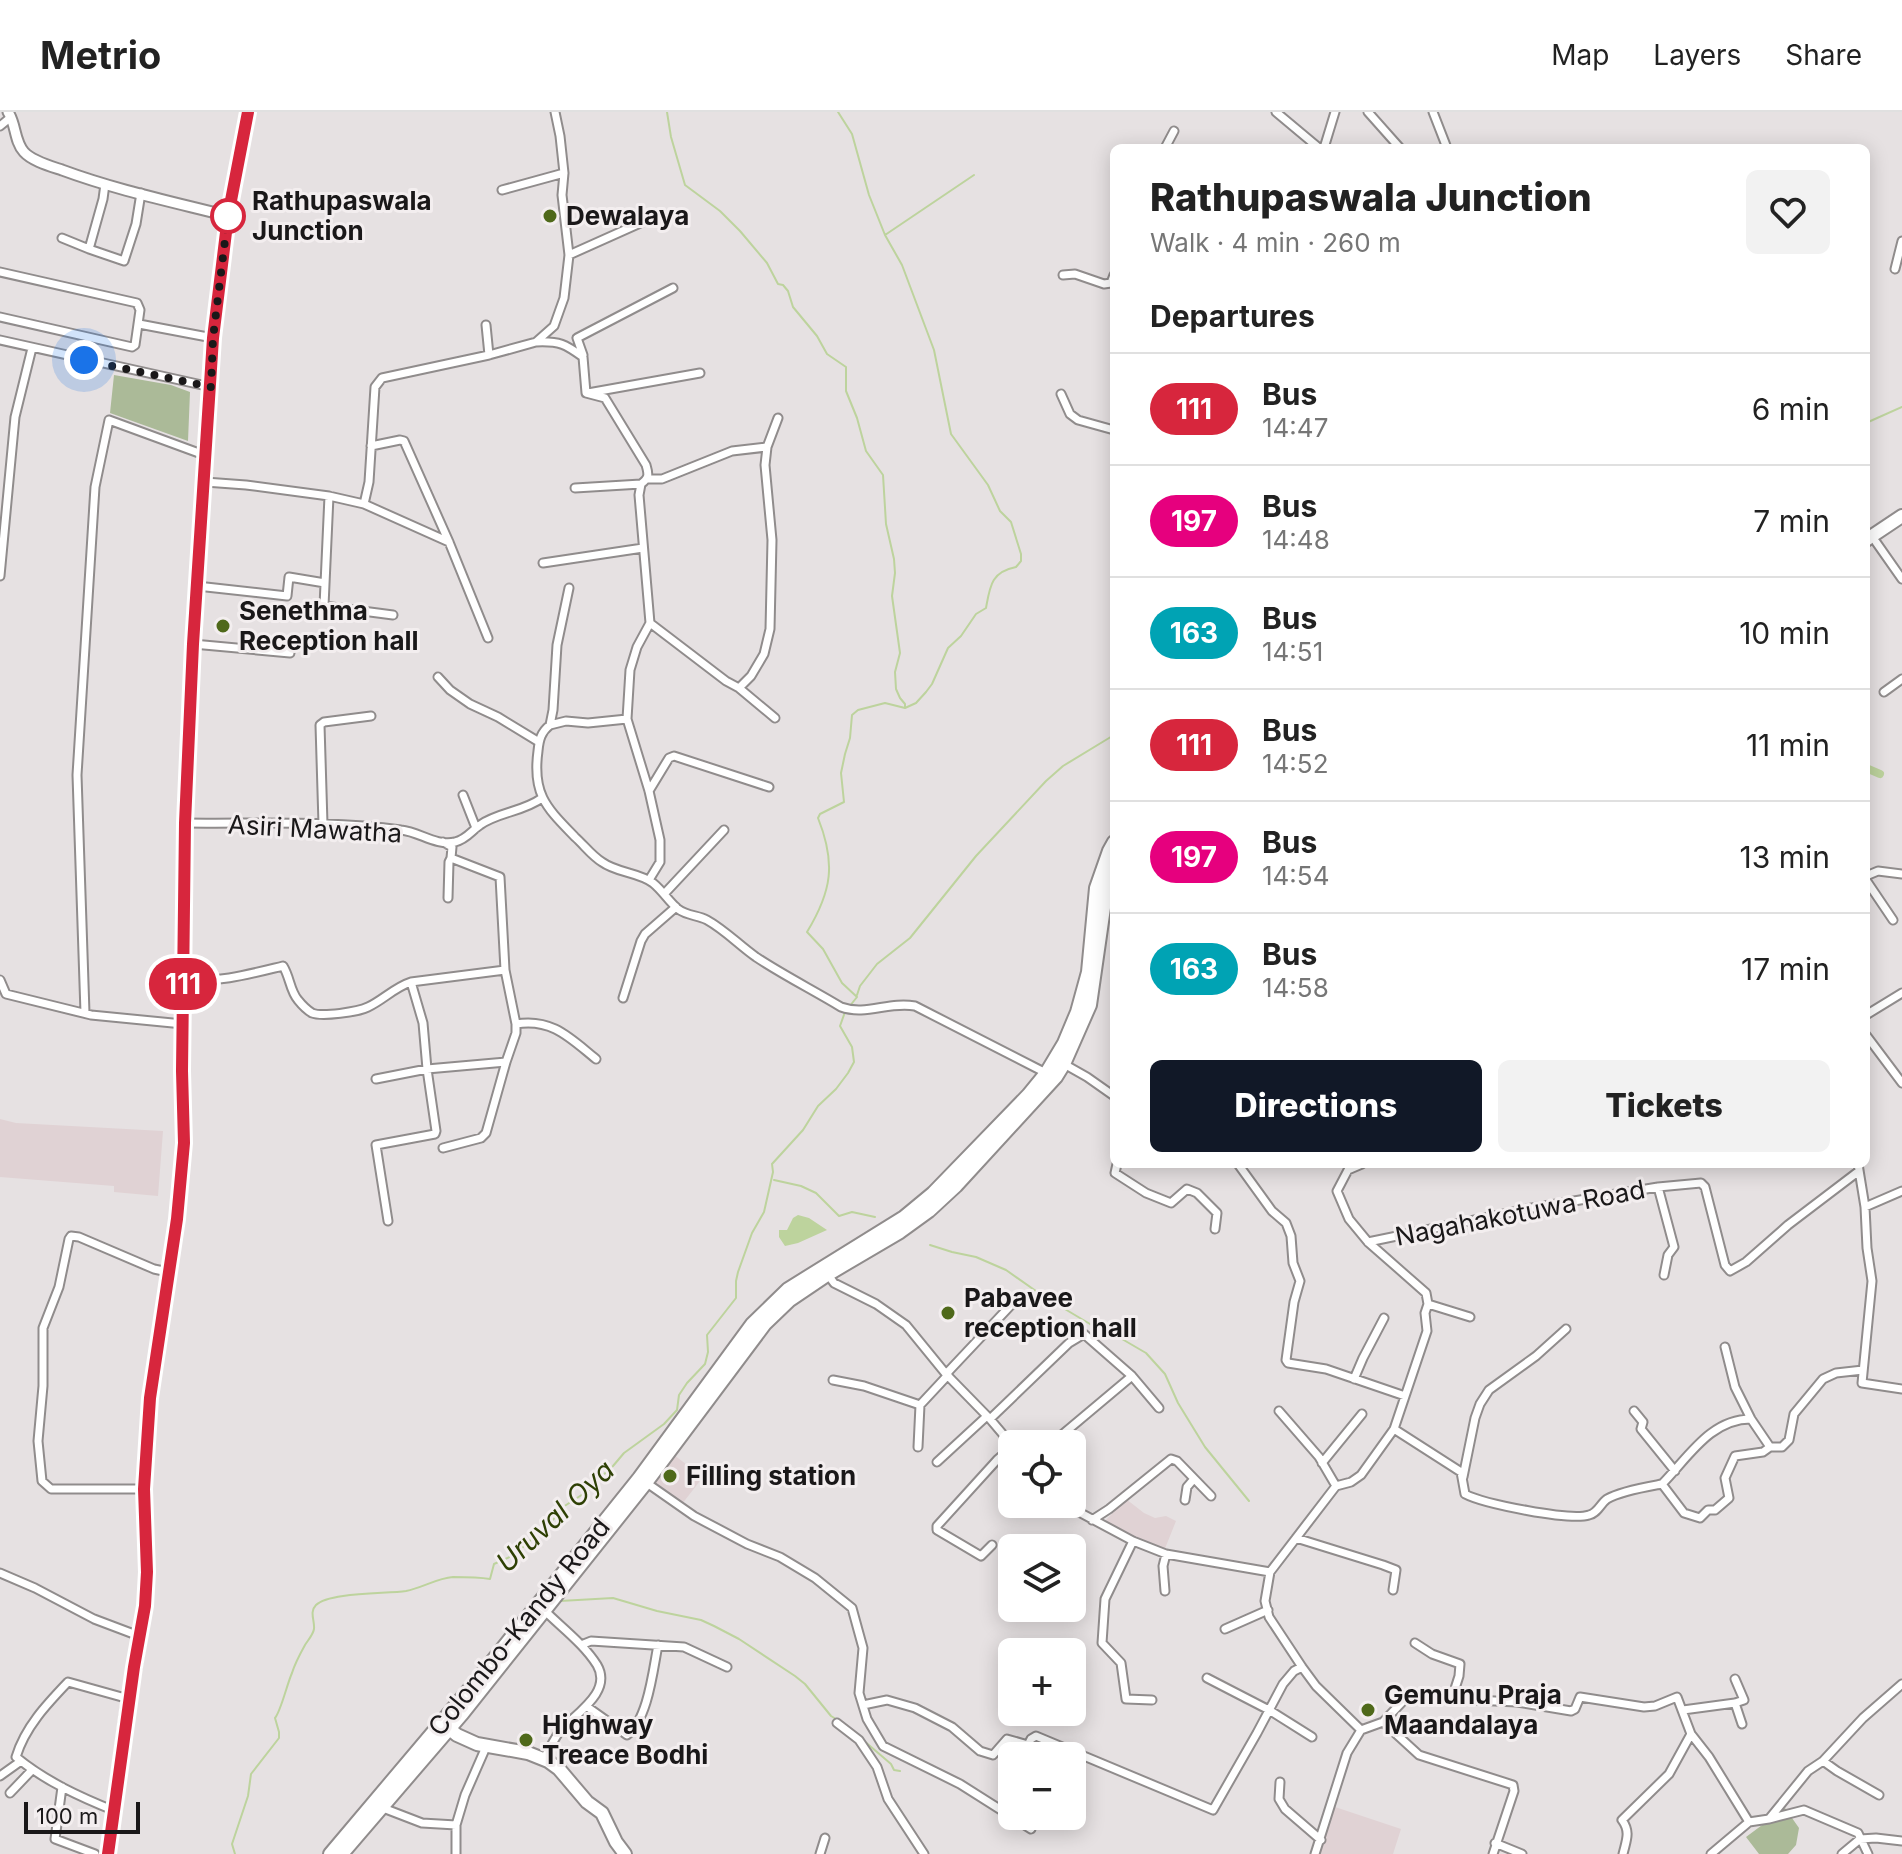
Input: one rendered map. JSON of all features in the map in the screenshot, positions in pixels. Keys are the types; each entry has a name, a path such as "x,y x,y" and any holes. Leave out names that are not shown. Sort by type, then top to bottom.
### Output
{"main road":[{"path":"108,1854 145,1606 144,1489 150,1398 177,1219 184,1143 185,823 193,644 213,338 228,216 248,112"},
{"path":"1870,543 1902,516"},
{"path":"1870,543 1902,525"},
{"name":"Colombo-Kandy Road","path":"1051,1075 1077,1012 1088,972 1096,888 1110,849"},
{"name":"Colombo-Kandy Road","path":"342,1854 383,1808 765,1324 825,1271 900,1232 929,1211 956,1186 1051,1075 1064,1064 1090,1005 1110,875"},
{"name":"Colombo-Kandy Road","path":"330,1854 446,1726 544,1610 643,1480"},
{"path":"446,1726 486,1747 544,1758 602,1813 619,1852"}],"street":[{"path":"536,342 554,326 564,298 569,255 562,195 564,173 555,112"},
{"path":"1276,112 1317,144"},
{"path":"1323,144 1335,112"},
{"path":"1368,112 1396,144"},
{"path":"1433,112 1444,144"},
{"path":"10,114 25,154 45,164 105,184 228,216"},
{"path":"0,126 10,114"},
{"path":"1167,144 1174,131"},
{"path":"502,190 564,173"},
{"path":"89,249 105,184"},
{"path":"62,238 124,261 136,224 141,193"},
{"path":"569,255 656,216"},
{"path":"1895,269 1902,241"},
{"path":"0,272 137,303 140,310 135,345 132,347 0,317"},
{"path":"1063,275 1075,274 1110,283"},
{"path":"586,393 583,357 577,338 673,288"},
{"path":"139,324 213,338"},
{"path":"486,325 489,355"},
{"path":"0,340 211,387"},
{"path":"364,504 369,482 375,387 382,378 536,342 566,344 583,357"},
{"path":"0,576 15,417 32,348"},
{"path":"586,393 700,373"},
{"path":"586,393 605,398 649,474 639,495 650,623 637,647 630,670 627,719 660,840 660,862 649,880"},
{"path":"1061,394 1070,414 1078,420 1110,429"},
{"path":"739,688 751,676 764,654 770,629 772,540 765,465 767,447 778,418"},
{"path":"85,1013 77,775 95,487 109,420 207,456"},
{"path":"371,446 404,441 488,638"},
{"path":"575,488 662,479 732,451 767,447"},
{"path":"205,482 329,496 364,504 449,542"},
{"path":"329,496 324,606 393,615"},
{"path":"1870,545 1902,579"},
{"path":"543,563 643,548"},
{"path":"197,586 287,596 289,577 325,583"},
{"path":"550,725 557,645 569,588"},
{"path":"650,623 775,718"},
{"path":"193,644 290,653"},
{"path":"438,677 470,704 539,742"},
{"path":"1884,692 1902,679"},
{"path":"323,824 320,725 371,716"},
{"path":"627,719 588,723 566,721 550,725 543,730 539,742 536,764 542,798 550,811 599,861 649,880 685,913 704,918 755,956 841,1007 853,1011 902,1004 915,1006 1051,1075"},
{"path":"649,791 669,758 674,756 769,787"},
{"path":"463,795 476,828"},
{"path":"443,842 455,842 467,837 481,823 533,805 542,798"},
{"name":"Asiri Mawatha","path":"185,823 323,824 405,830 443,842"},
{"path":"665,893 724,830"},
{"path":"443,842 452,847 448,898"},
{"path":"443,1148 484,1135 516,1033 505,970 500,877 451,858"},
{"path":"1870,876 1878,871 1902,874"},
{"path":"1870,884 1893,920"},
{"path":"623,998 645,934 676,907"},
{"path":"183,980 201,982 226,979 283,966 293,994 301,1004 313,1013 323,1015 366,1009 411,982 505,970"},
{"path":"0,980 6,994 85,1013 183,1024"},
{"path":"388,1221 376,1145 435,1134 436,1131 423,1023 411,982"},
{"path":"1870,1013 1902,993"},
{"path":"516,1024 546,1024 562,1032 596,1059"},
{"path":"1870,1040 1902,1083"},
{"path":"376,1079 427,1069 506,1062"},
{"path":"1064,1064 1110,1093"},
{"path":"1116,1168 1115,1173 1146,1193 1171,1203 1187,1189 1197,1193 1217,1213 1215,1229"},
{"path":"1241,1168 1272,1211 1286,1223 1291,1236 1293,1263 1300,1281 1294,1302 1288,1363 1326,1369 1405,1396"},
{"path":"1353,1168 1348,1170 1337,1191 1349,1219 1368,1242 1426,1293 1427,1331 1394,1429 1361,1475 1336,1486 1270,1572 1265,1601 1269,1617 1316,1686 1361,1730"},
{"name":"Nagahakotuwa Road","path":"1368,1242 1532,1208 1695,1182 1705,1187 1725,1265 1730,1271 1746,1262 1858,1168"},
{"name":"Nagahakotuwa Road","path":"1859,1168 1872,1281 1863,1370"},
{"path":"1658,1187 1674,1247 1668,1255 1664,1275"},
{"path":"1865,1207 1902,1191"},
{"path":"144,1489 51,1489 42,1481 38,1441 43,1386 43,1328 59,1287 71,1236 168,1272"},
{"path":"825,1271 834,1283 876,1304 906,1325 999,1430"},
{"path":"918,1447 920,1405 1011,1305 1023,1300"},
{"path":"1428,1304 1470,1317"},
{"path":"1354,1379 1384,1318"},
{"path":"1463,1478 1475,1418 1489,1390 1536,1356 1566,1329"},
{"path":"937,1462 1069,1343 1084,1334 1132,1376 1159,1408"},
{"path":"1725,1347 1735,1387 1770,1447"},
{"path":"1662,1484 1684,1513 1700,1518 1729,1498 1725,1478 1735,1456 1782,1447 1789,1440 1794,1414 1823,1379 1836,1373 1863,1370 1862,1383 1902,1389"},
{"path":"1068,1430 1132,1376"},
{"path":"833,1380 864,1386 920,1405"},
{"path":"1279,1411 1322,1463 1336,1486"},
{"path":"1634,1411 1643,1422 1641,1429 1675,1471"},
{"path":"1322,1463 1362,1414"},
{"path":"1394,1429 1461,1472 1465,1494 1472,1498 1495,1505 1571,1517 1587,1516 1607,1500 1662,1484 1705,1437 1722,1425 1738,1419 1751,1419"},
{"path":"992,1545 981,1556 937,1530 937,1526 998,1459"},
{"path":"1092,1520 1171,1459 1177,1461 1211,1496"},
{"path":"643,1480 694,1516 747,1544 780,1557 815,1578 852,1608 863,1648 859,1693 867,1719 883,1746 960,1784 998,1808"},
{"path":"1185,1500 1187,1487 1193,1480"},
{"path":"1086,1517 1166,1554 1270,1572"},
{"path":"1296,1538 1396,1570 1393,1590"},
{"path":"1133,1541 1105,1599 1102,1643 1121,1663 1126,1699 1152,1700"},
{"path":"1165,1591 1163,1566 1166,1554"},
{"path":"0,1573 94,1619 139,1636"},
{"path":"544,1610 581,1645 598,1666 601,1678 598,1691 559,1733 544,1758"},
{"path":"1225,1629 1268,1610"},
{"path":"581,1645 591,1641 684,1647 727,1667"},
{"path":"1415,1643 1432,1654 1460,1664 1452,1698"},
{"path":"586,1706 627,1735 634,1730 643,1713 658,1645"},
{"path":"1086,1756 1213,1810 1283,1684 1302,1667"},
{"path":"1207,1678 1269,1710 1312,1737"},
{"path":"1683,1710 1744,1700 1735,1679"},
{"path":"115,1811 62,1787 16,1757 19,1746 43,1708 68,1682 129,1699"},
{"path":"1769,1819 1808,1771 1823,1761 1863,1718 1902,1684"},
{"path":"1315,1854 1347,1753 1361,1730 1383,1722 1407,1697 1517,1702 1571,1711 1580,1697 1644,1707 1677,1697 1691,1734 1749,1822"},
{"path":"863,1705 887,1700 915,1708 952,1727 980,1751 993,1755 998,1749"},
{"path":"1735,1703 1742,1724"},
{"path":"1383,1722 1419,1755 1513,1785 1514,1791 1493,1854"},
{"path":"837,1723 859,1740 877,1767 888,1799 924,1854"},
{"path":"1623,1854 1628,1834 1622,1820 1669,1774 1691,1734"},
{"path":"1030,1742 1036,1736 1052,1742"},
{"path":"456,1854 456,1825 486,1747"},
{"path":"0,1776 21,1761"},
{"path":"1823,1761 1879,1795"},
{"path":"10,1793 32,1770"},
{"path":"1280,1782 1279,1799 1285,1809 1321,1840"},
{"path":"62,1787 55,1839 95,1854"},
{"path":"383,1808 422,1823 456,1825"},
{"path":"1714,1851 1749,1822 1804,1810 1858,1833 1868,1854"},
{"path":"820,1854 825,1838"},
{"path":"1842,1854 1860,1839 1902,1841"},
{"path":"1495,1843 1522,1854"},
{"path":"1714,1851 1725,1854"}],"shaded area":[{"path":"114,375 171,385 190,392 188,441 110,413"},
{"path":"0,1119 16,1123 163,1131 158,1196 114,1192 114,1186 0,1177"},
{"path":"798,1215 827,1230 785,1246 779,1237 779,1230 787,1230"},
{"name":"Filling station","path":"674,1455 703,1477 682,1504 652,1482"},
{"path":"1126,1499 1155,1518 1166,1516 1176,1521 1164,1551 1105,1524"},
{"path":"1335,1807 1401,1829 1393,1854 1319,1854"},
{"path":"1785,1808 1799,1828 1796,1845 1788,1854 1759,1854 1746,1837"}],"waterway":[{"path":"667,112 685,185 720,211 740,231 767,263 778,284 788,291 793,307 817,336 827,354 846,367 846,391 866,451 883,475 886,524 894,559 892,596 900,653 895,672 896,689 905,708"},
{"path":"838,112 852,134 869,195 885,235 902,265 934,350 951,434 988,485 1000,511 1011,522 1021,554 1021,561 1016,567 1001,572 993,581 986,608 976,614 961,636 948,648 932,684 916,703 905,708 885,703 858,710 852,715 841,773 844,802 818,818 827,849 829,876 822,903 807,932 823,949 842,983 857,997 849,1007"},
{"path":"885,235 974,175"},
{"path":"1870,421 1902,407"},
{"path":"857,995 877,964 910,938 976,856 1046,781 1063,766 1110,737"},
{"path":"1870,770 1880,774"},
{"name":"Uruval Oya","path":"235,1854 232,1844 248,1796 251,1774 279,1738 275,1718 296,1662 313,1631 316,1605 345,1596 406,1591 447,1578 490,1579 494,1564 514,1555 563,1507 594,1487 624,1453 664,1424 677,1410 679,1395 705,1364 707,1335 736,1298 738,1272 752,1233 764,1212 772,1164 803,1130 818,1106 836,1089 854,1062 852,1047 840,1026 845,1012"},
{"path":"774,1180 816,1193 839,1216 852,1212 875,1217"},
{"path":"930,1245 976,1257 1006,1270 1090,1324 1146,1353 1165,1374 1178,1403 1205,1447 1249,1501"},
{"path":"560,1601 613,1598 701,1620 739,1639 795,1676 836,1719"},
{"path":"848,1727 858,1735"},
{"path":"863,1740 894,1770 900,1771"}],"bus line":[{"name":"111","path":"108,1854 145,1606 144,1489 150,1398 177,1219 184,1143 182,1071 187,736 213,338 228,216 248,112"}],"place":[{"name":"Rathupaswala Junction","path":"228,216"},
{"name":"Dewalaya","path":"550,216"},
{"name":"Senethma Reception hall","path":"223,626"},
{"name":"Pabavee reception hall","path":"948,1313"},
{"name":"Filling station","path":"670,1476"},
{"name":"Gemunu Praja Maandalaya","path":"1368,1710"},
{"name":"Highway Treace Bodhi","path":"526,1740"}],"route":[{"path":"84,360 211,387 213,338 228,216"}]}
